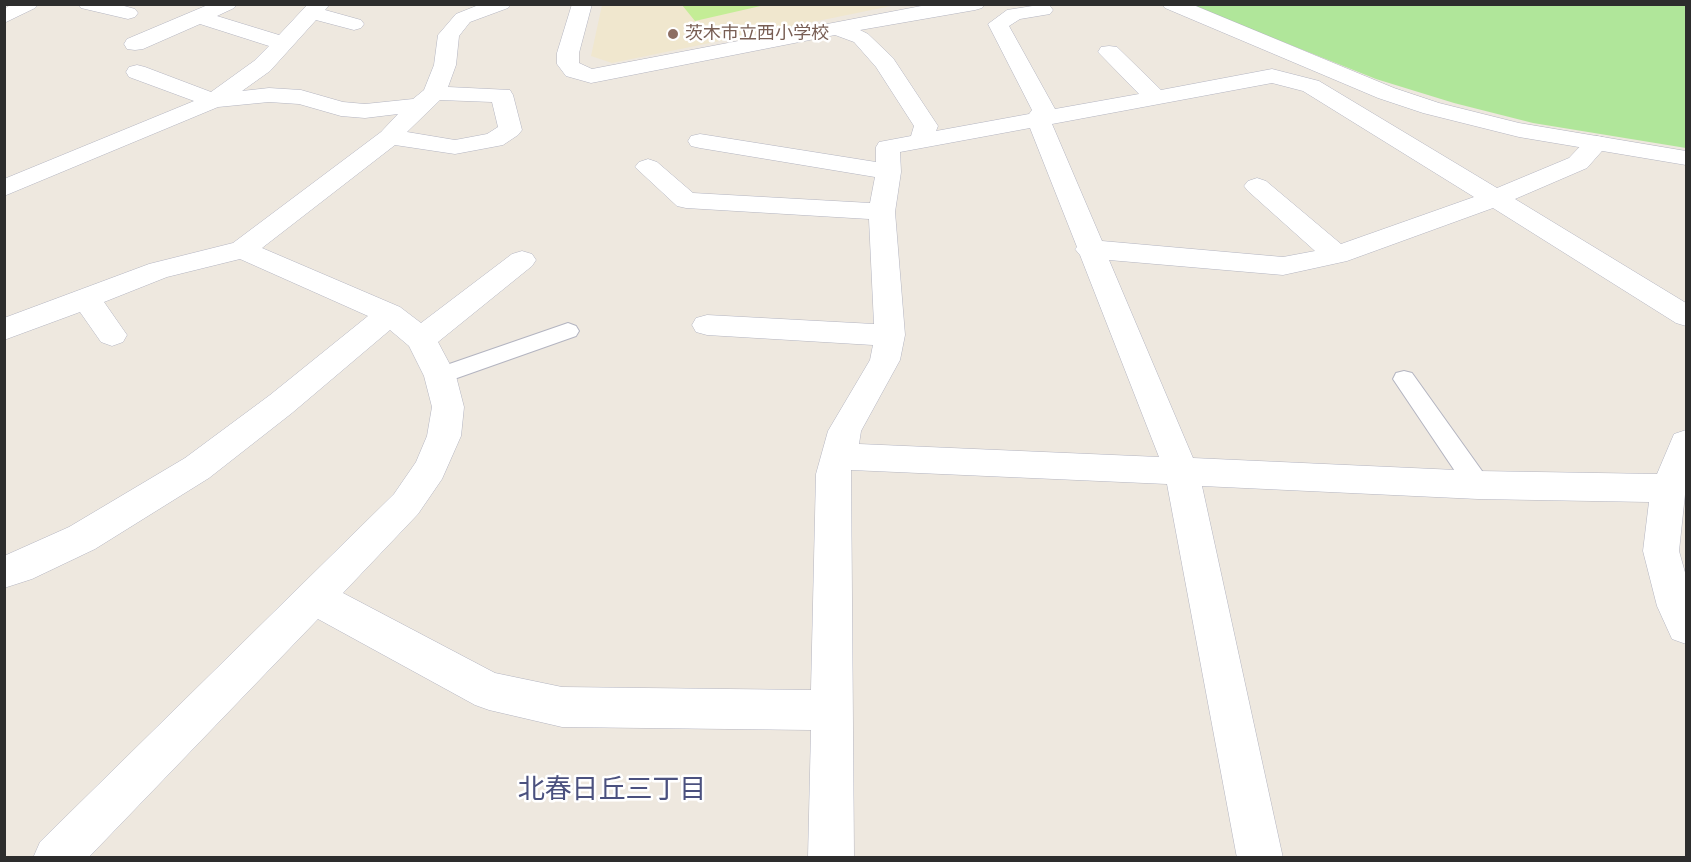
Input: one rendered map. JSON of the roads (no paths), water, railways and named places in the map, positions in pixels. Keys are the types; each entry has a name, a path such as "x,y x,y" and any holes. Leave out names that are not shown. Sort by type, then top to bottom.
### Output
{"street":[{"path":"4,17 27,4"},
{"path":"88,4 128,13"},
{"path":"135,44 227,4"},
{"path":"4,330 159,270 242,250 390,137 427,99 445,65 449,35 464,18 501,4"},
{"path":"582,4 568,53 568,64 574,71 591,76 836,28 975,4"},
{"path":"1172,4 1386,93 1431,108 1519,130 1686,158"},
{"path":"4,188 214,101 262,66 317,9 354,24"},
{"path":"1038,118 1044,110 998,24 1014,14 1043,10"},
{"path":"199,17 283,43"},
{"path":"836,28 861,38 885,63 926,126 921,140"},
{"path":"1109,52 1155,96"},
{"path":"137,72 214,101 269,95 301,97 341,109 357,110 427,99 502,95 510,130 494,140 455,147 390,137"},
{"path":"831,858 832,474 840,456 844,431 885,360 890,335 882,212 888,172 888,147 1272,76 1311,86 1686,316"},
{"path":"1038,118 1089,249 1181,470 1260,858"},
{"path":"700,141 888,172"},
{"path":"1089,249 1284,266 1337,255 1495,198 1578,163 1597,144"},
{"path":"648,167 686,200 882,212"},
{"path":"1257,186 1337,255"},
{"path":"421,339 527,269 511,234"},
{"path":"56,858 406,504 430,469 444,436 448,407 440,376 421,339 390,314 242,250"},
{"path":"85,298 112,335"},
{"path":"4,572 19,568 82,538 197,468 281,404 390,314"},
{"path":"707,325 890,335"},
{"path":"1686,443 1668,488 1661,551 1676,606 1686,627"},
{"path":"840,456 1478,485 1668,488"},
{"path":"315,597 489,691 562,706 831,710"}],"lane":[{"path":"440,376 568,331"},
{"path":"1404,379 1478,485"}],"place":[{"name":"茨木市立西小学校","path":"673,34"}],"district":[{"name":"北春日丘三丁目","path":"612,790"}]}
